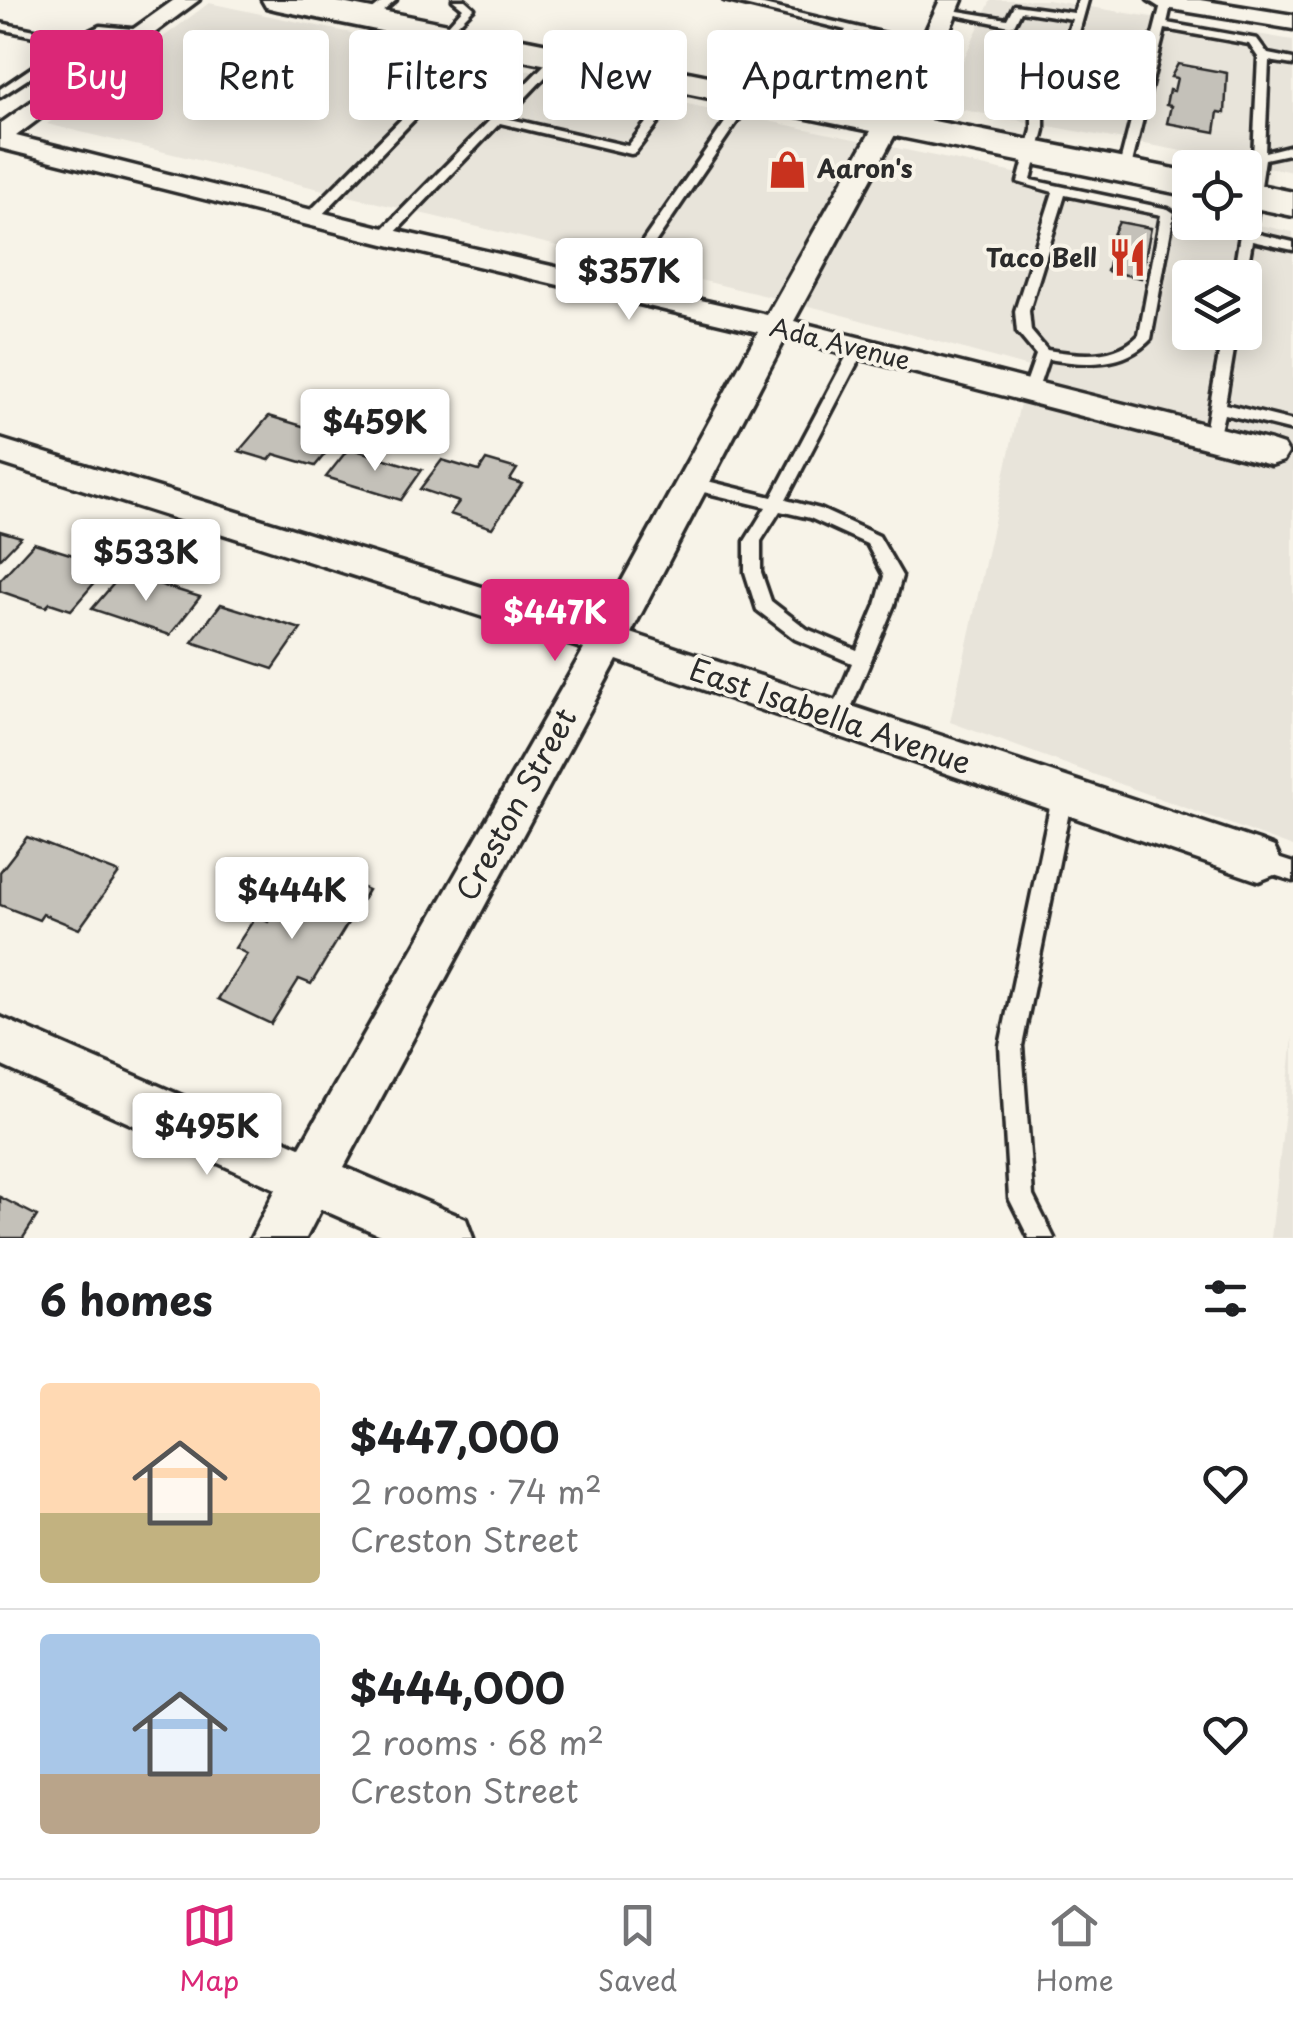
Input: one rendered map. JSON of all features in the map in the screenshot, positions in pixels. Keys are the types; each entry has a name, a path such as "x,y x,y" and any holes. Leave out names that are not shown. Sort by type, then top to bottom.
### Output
{"main road":[{"path":"278,0 452,17"},
{"path":"881,120 1032,153 1128,182 1172,183"}],"street":[{"path":"146,30 188,0"},
{"path":"1159,0 1293,22"},
{"name":"Creston Street","path":"938,30 949,6"},
{"path":"0,138 30,116"},
{"name":"Creston Street","path":"277,1238 608,641 886,121"},
{"name":"Ada Avenue","path":"0,138 384,236 774,326 1282,456"},
{"name":"East Isabella Avenue","path":"0,451 608,641 1276,867"},
{"path":"0,1041 447,1238"}],"lane":[{"path":"729,0 857,30"},
{"path":"1060,190 1022,311 1024,332 1043,354 1079,360 1117,356 1137,349 1146,336 1168,212 1128,182 1060,190 1024,182 1038,111 1055,97 1083,0"},
{"path":"1128,182 1166,1"},
{"path":"949,6 1010,24 1018,7 1078,17"},
{"path":"1161,25 1253,41 1264,57 1263,188"},
{"path":"0,26 30,32"},
{"path":"1264,57 1293,62"},
{"path":"523,93 543,72"},
{"path":"0,94 30,74"},
{"path":"311,218 407,120"},
{"path":"384,236 496,120 631,150 654,120"},
{"path":"616,290 732,120"},
{"path":"1263,188 1293,149"},
{"path":"1262,239 1293,246"},
{"path":"858,348 778,503 753,542 753,572 763,604 801,634 862,660"},
{"path":"1212,438 1227,350"},
{"path":"1030,392 1043,354"},
{"path":"1217,406 1293,426"},
{"path":"691,483 814,514 873,540 893,576 886,605 837,720"},
{"path":"1042,1238 1021,1198 1011,1046 1062,797"}],"shaded area":[{"path":"991,0 1047,0 1293,40 1293,172 1262,166 1262,150 1176,150 1016,120 1156,120 1156,30 984,30 984,114 964,110 964,58"},
{"path":"209,3 349,33 349,120 523,120 523,69 543,73 543,120 687,120 687,104 707,108 707,120 763,120 1172,206 1172,240 1262,240 1262,226 1293,232 1293,847 950,722 1028,367 821,309 47,124 52,120 163,120 163,37"},
{"path":"1293,1037 1293,1238 1271,1238"}],"building":[{"path":"1178,64 1227,73 1225,113 1218,112 1215,132 1167,123 1169,90 1174,91 1177,78 1171,77"},
{"name":"Taco Bell","path":"1119,222 1151,228 1141,278 1107,271 1113,246 1108,245"},
{"path":"269,416 339,437 315,466 274,454 269,460 239,451"},
{"path":"349,448 422,470 401,500 326,477"},
{"path":"442,460 479,471 486,460 517,469 510,480 522,484 492,528 450,514 459,502 420,489"},
{"path":"0,531 21,537 0,559"},
{"path":"34,543 109,566 71,610 50,603 46,607 0,591 0,580"},
{"path":"123,573 200,597 170,635 92,609"},
{"path":"221,604 301,629 273,669 192,642"},
{"path":"27,837 119,873 79,929 43,914 39,920 0,905 0,872"},
{"path":"306,864 368,890 311,984 299,979 271,1024 218,999 247,954 235,948 256,916 268,922"},
{"path":"0,1197 37,1216 23,1238 0,1238"}],"place":[{"name":"Aaron's","path":"787,169"},
{"name":"Taco Bell","path":"1127,258"}]}
